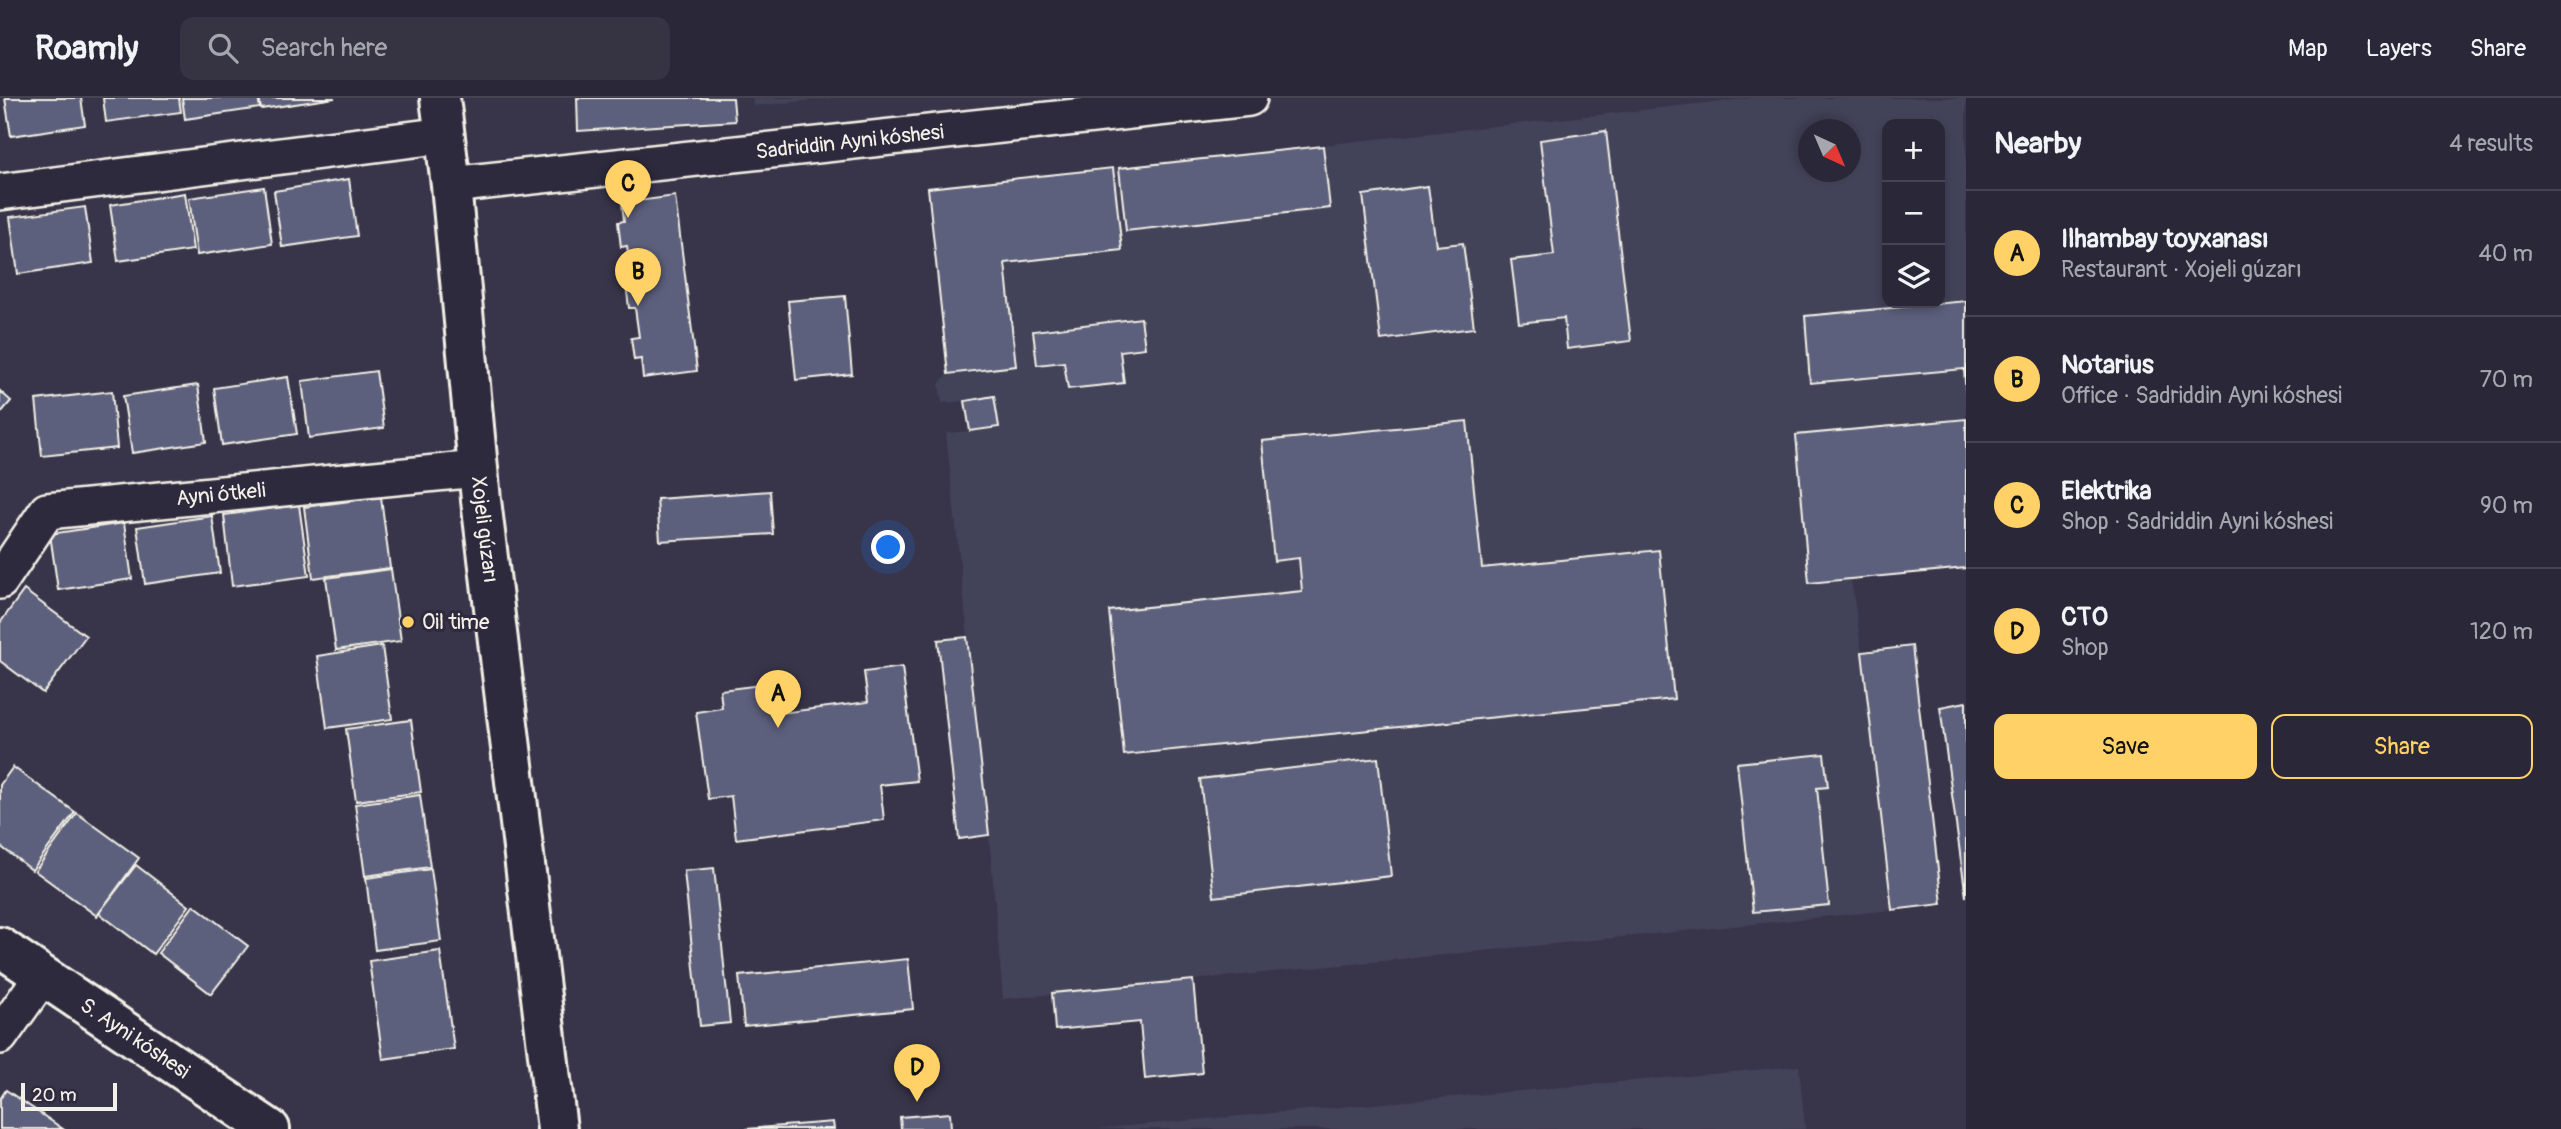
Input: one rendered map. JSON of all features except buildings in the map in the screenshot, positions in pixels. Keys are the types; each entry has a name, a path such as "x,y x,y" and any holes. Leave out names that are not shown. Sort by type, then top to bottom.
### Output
{"main road":[{"name":"Xojeli gúzarı","path":"442,116 451,185 477,469 557,1129"},
{"name":"S. Ayni kóshesi","path":"0,947 270,1129"}],"street":[{"name":"Sadriddin Ayni kóshesi","path":"451,185 1249,98"},
{"path":"0,192 442,116"},
{"name":"Ayni ótkeli","path":"0,581 47,511 477,469"},
{"path":"0,1036 43,975"}],"shaded area":[{"path":"752,98 835,98 753,106"},
{"path":"1751,98 1966,98 1966,568 1851,579 1892,910 1003,999 989,835 946,433 970,431 965,401 942,403 939,384 948,373 928,188"},
{"path":"1799,1066 1805,1129 1094,1129"}],"place":[{"name":"Elektrika","path":"628,218"},
{"name":"Notarius","path":"638,306"},
{"name":"Oil time","path":"408,622"},
{"name":"Ilhambay toyxanası","path":"778,728"},
{"name":"СТО","path":"917,1102"}]}
